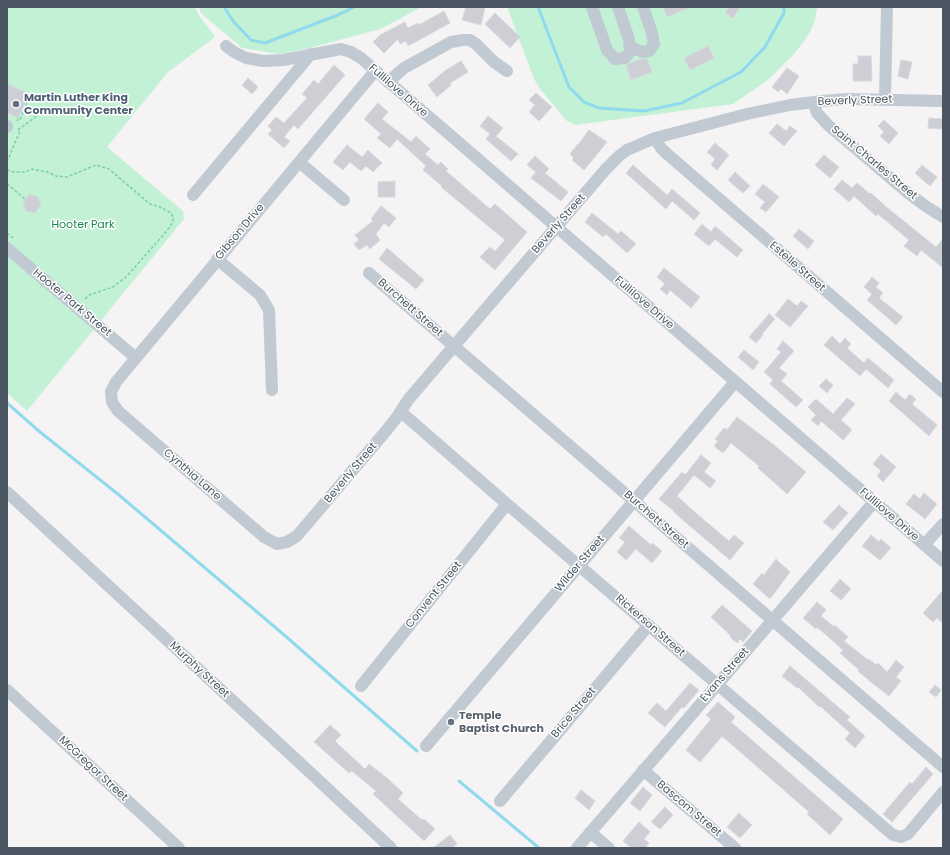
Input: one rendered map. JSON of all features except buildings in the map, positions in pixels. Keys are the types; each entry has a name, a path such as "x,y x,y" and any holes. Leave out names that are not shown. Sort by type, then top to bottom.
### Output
{"street":[{"path":"592,7 607,50 615,59 625,58 630,52 629,39 618,7"},
{"path":"630,47 643,52 649,51 654,44 644,7"},
{"path":"885,99 887,7"},
{"path":"388,82 404,68 451,42 463,40 470,40 476,44 494,62 507,71"},
{"path":"226,46 246,58 263,61 282,60 311,54"},
{"name":"Fullilove Drive","path":"311,54 341,49 355,55 375,71 943,561"},
{"path":"193,195 311,54"},
{"name":"Gibson Drive","path":"111,397 113,387 116,382 375,71"},
{"name":"Beverly Street","path":"282,544 297,536 382,436 401,412 408,400 619,156 634,146 655,138 747,114 813,102 846,99 943,101"},
{"name":"Saint Charles Street","path":"813,102 817,113 828,125 908,193 943,217"},
{"name":"Estelle Street","path":"655,138 666,153 943,392"},
{"path":"299,162 344,200"},
{"name":"Hooter Park Street","path":"12,245 136,358"},
{"path":"217,259 260,295 269,310 272,390"},
{"name":"Burchett Street","path":"369,273 943,767"},
{"name":"Wilder Street","path":"426,746 735,382"},
{"name":"Cynthia Lane","path":"111,397 114,407 118,411 252,527 271,542 282,544"},
{"name":"Rickerson Street","path":"401,412 888,832 901,837 908,834 943,792"},
{"name":"Murphy Street","path":"7,492 296,758 391,848"},
{"name":"Evans Street","path":"577,848 874,502"},
{"name":"Convent Street","path":"361,686 507,504"},
{"path":"924,545 943,524"},
{"name":"Brice Street","path":"500,801 649,625"},
{"name":"McGregor Street","path":"7,690 179,848"},
{"name":"Bascom Street","path":"643,770 735,848"},
{"path":"590,832 609,848"}],"path":[{"path":"12,128 18,119 20,120 30,94"},
{"path":"12,128 46,108"},
{"path":"7,162 20,131 12,128"},
{"path":"7,170 14,172 25,172 32,168 56,176 67,177 96,165 109,169 150,204 171,213 173,222 166,232 126,277 113,287 89,295 84,300"},
{"path":"7,184 25,199"},
{"path":"7,233 12,245"}],"green space":[{"name":"Hooter Park","path":"7,7 195,7 198,14 215,37 168,72 107,147 183,211 184,219 27,411 7,393"},
{"path":"199,7 422,7 380,29 310,48 280,54 242,48 201,13"},
{"path":"507,7 817,8 815,20 810,32 794,54 768,80 733,104 575,125 567,121 540,89 534,79"}],"waterway":[{"path":"224,7 233,21 251,40 265,43 338,15 354,7"},
{"path":"538,7 569,87 584,102 599,108 644,111 682,103 741,72 765,47 784,13 784,7"},
{"path":"7,403 40,432 119,495 283,634 417,751"},
{"path":"459,781 539,848"}],"place":[{"name":"Martin Luther King Community Center","path":"16,104"},
{"name":"Temple Baptist Church","path":"451,722"}]}
